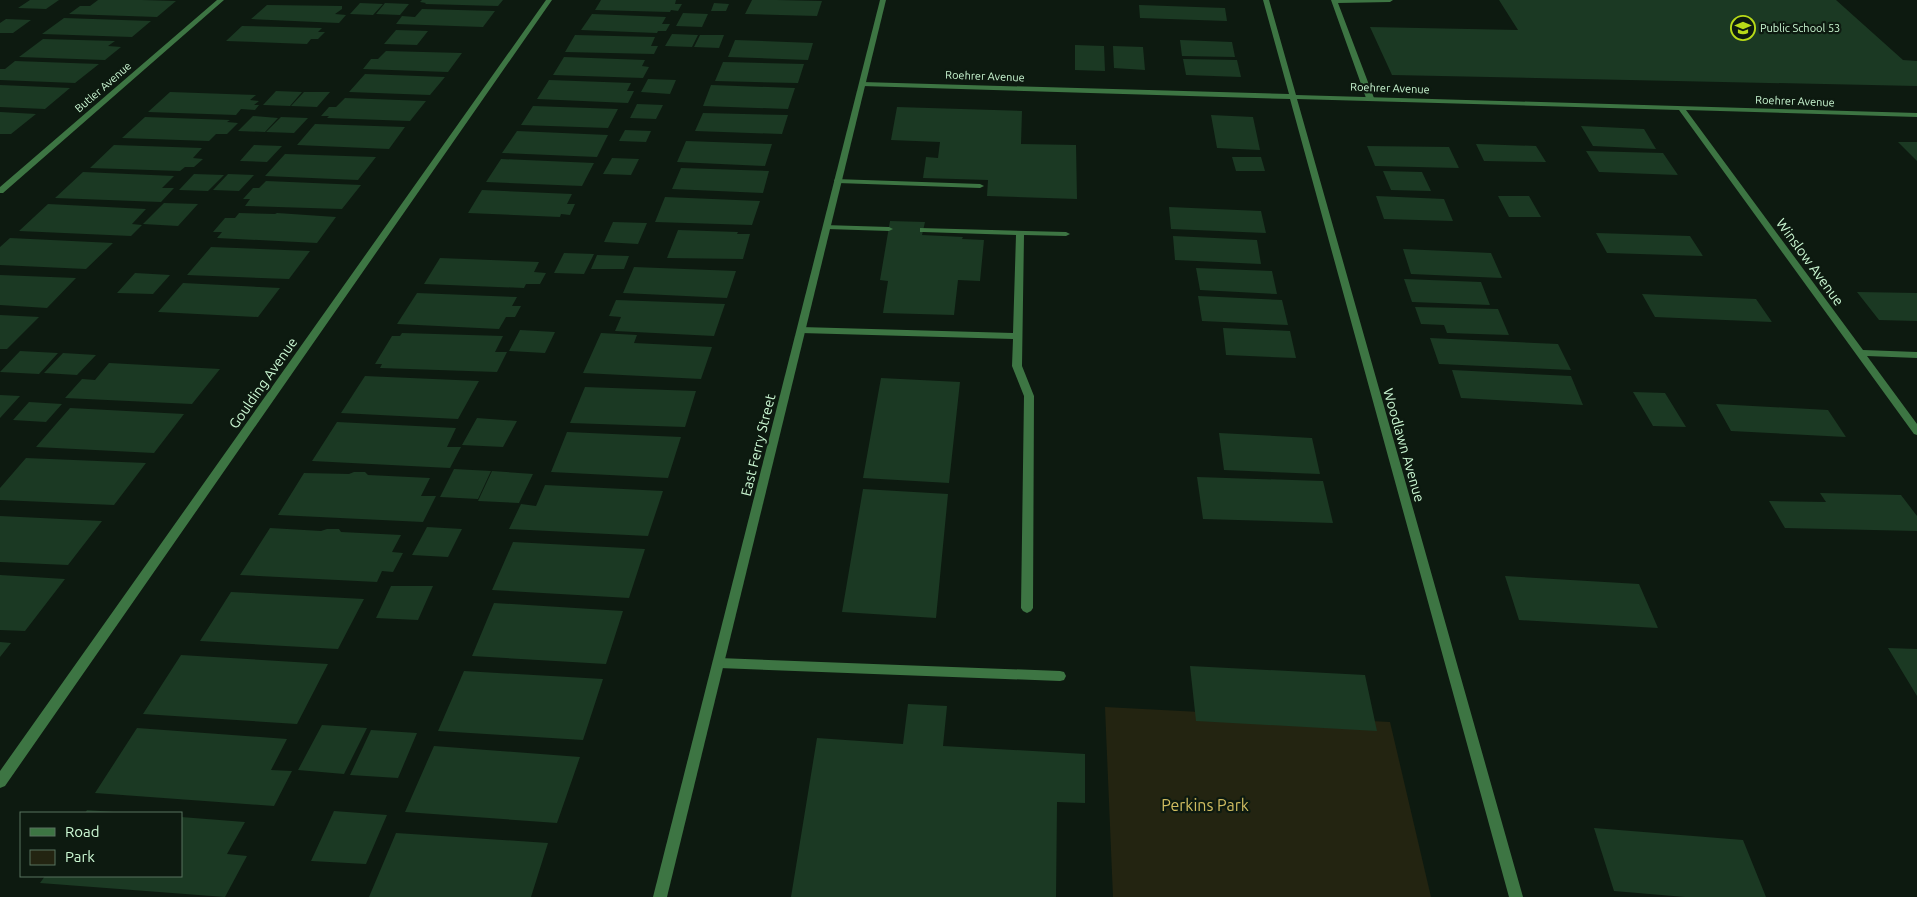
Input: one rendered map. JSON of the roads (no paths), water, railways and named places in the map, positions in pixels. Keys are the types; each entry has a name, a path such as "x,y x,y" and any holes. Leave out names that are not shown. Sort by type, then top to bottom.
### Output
{"street":[{"name":"Butler Avenue","path":"0,191 221,0"},
{"name":"Goulding Avenue","path":"0,782 549,0"},
{"name":"East Ferry Street","path":"660,897 883,0"},
{"name":"Woodlawn Avenue","path":"1266,0 1516,897"},
{"path":"1370,98 1334,1 1390,0"},
{"name":"Roehrer Avenue","path":"862,84 1917,115"},
{"name":"Winslow Avenue","path":"1681,108 1917,431"},
{"path":"838,181 980,186"},
{"path":"827,227 889,229"},
{"path":"923,230 1066,234"},
{"path":"1020,233 1017,366 1030,396 1027,608"},
{"path":"801,330 1018,336"},
{"path":"1859,353 1917,355"},
{"path":"719,662 1060,676"}],"place":[{"name":"Public School 53","path":"1743,28"}],"park label":[{"name":"Perkins Park","path":"1205,805"}]}
